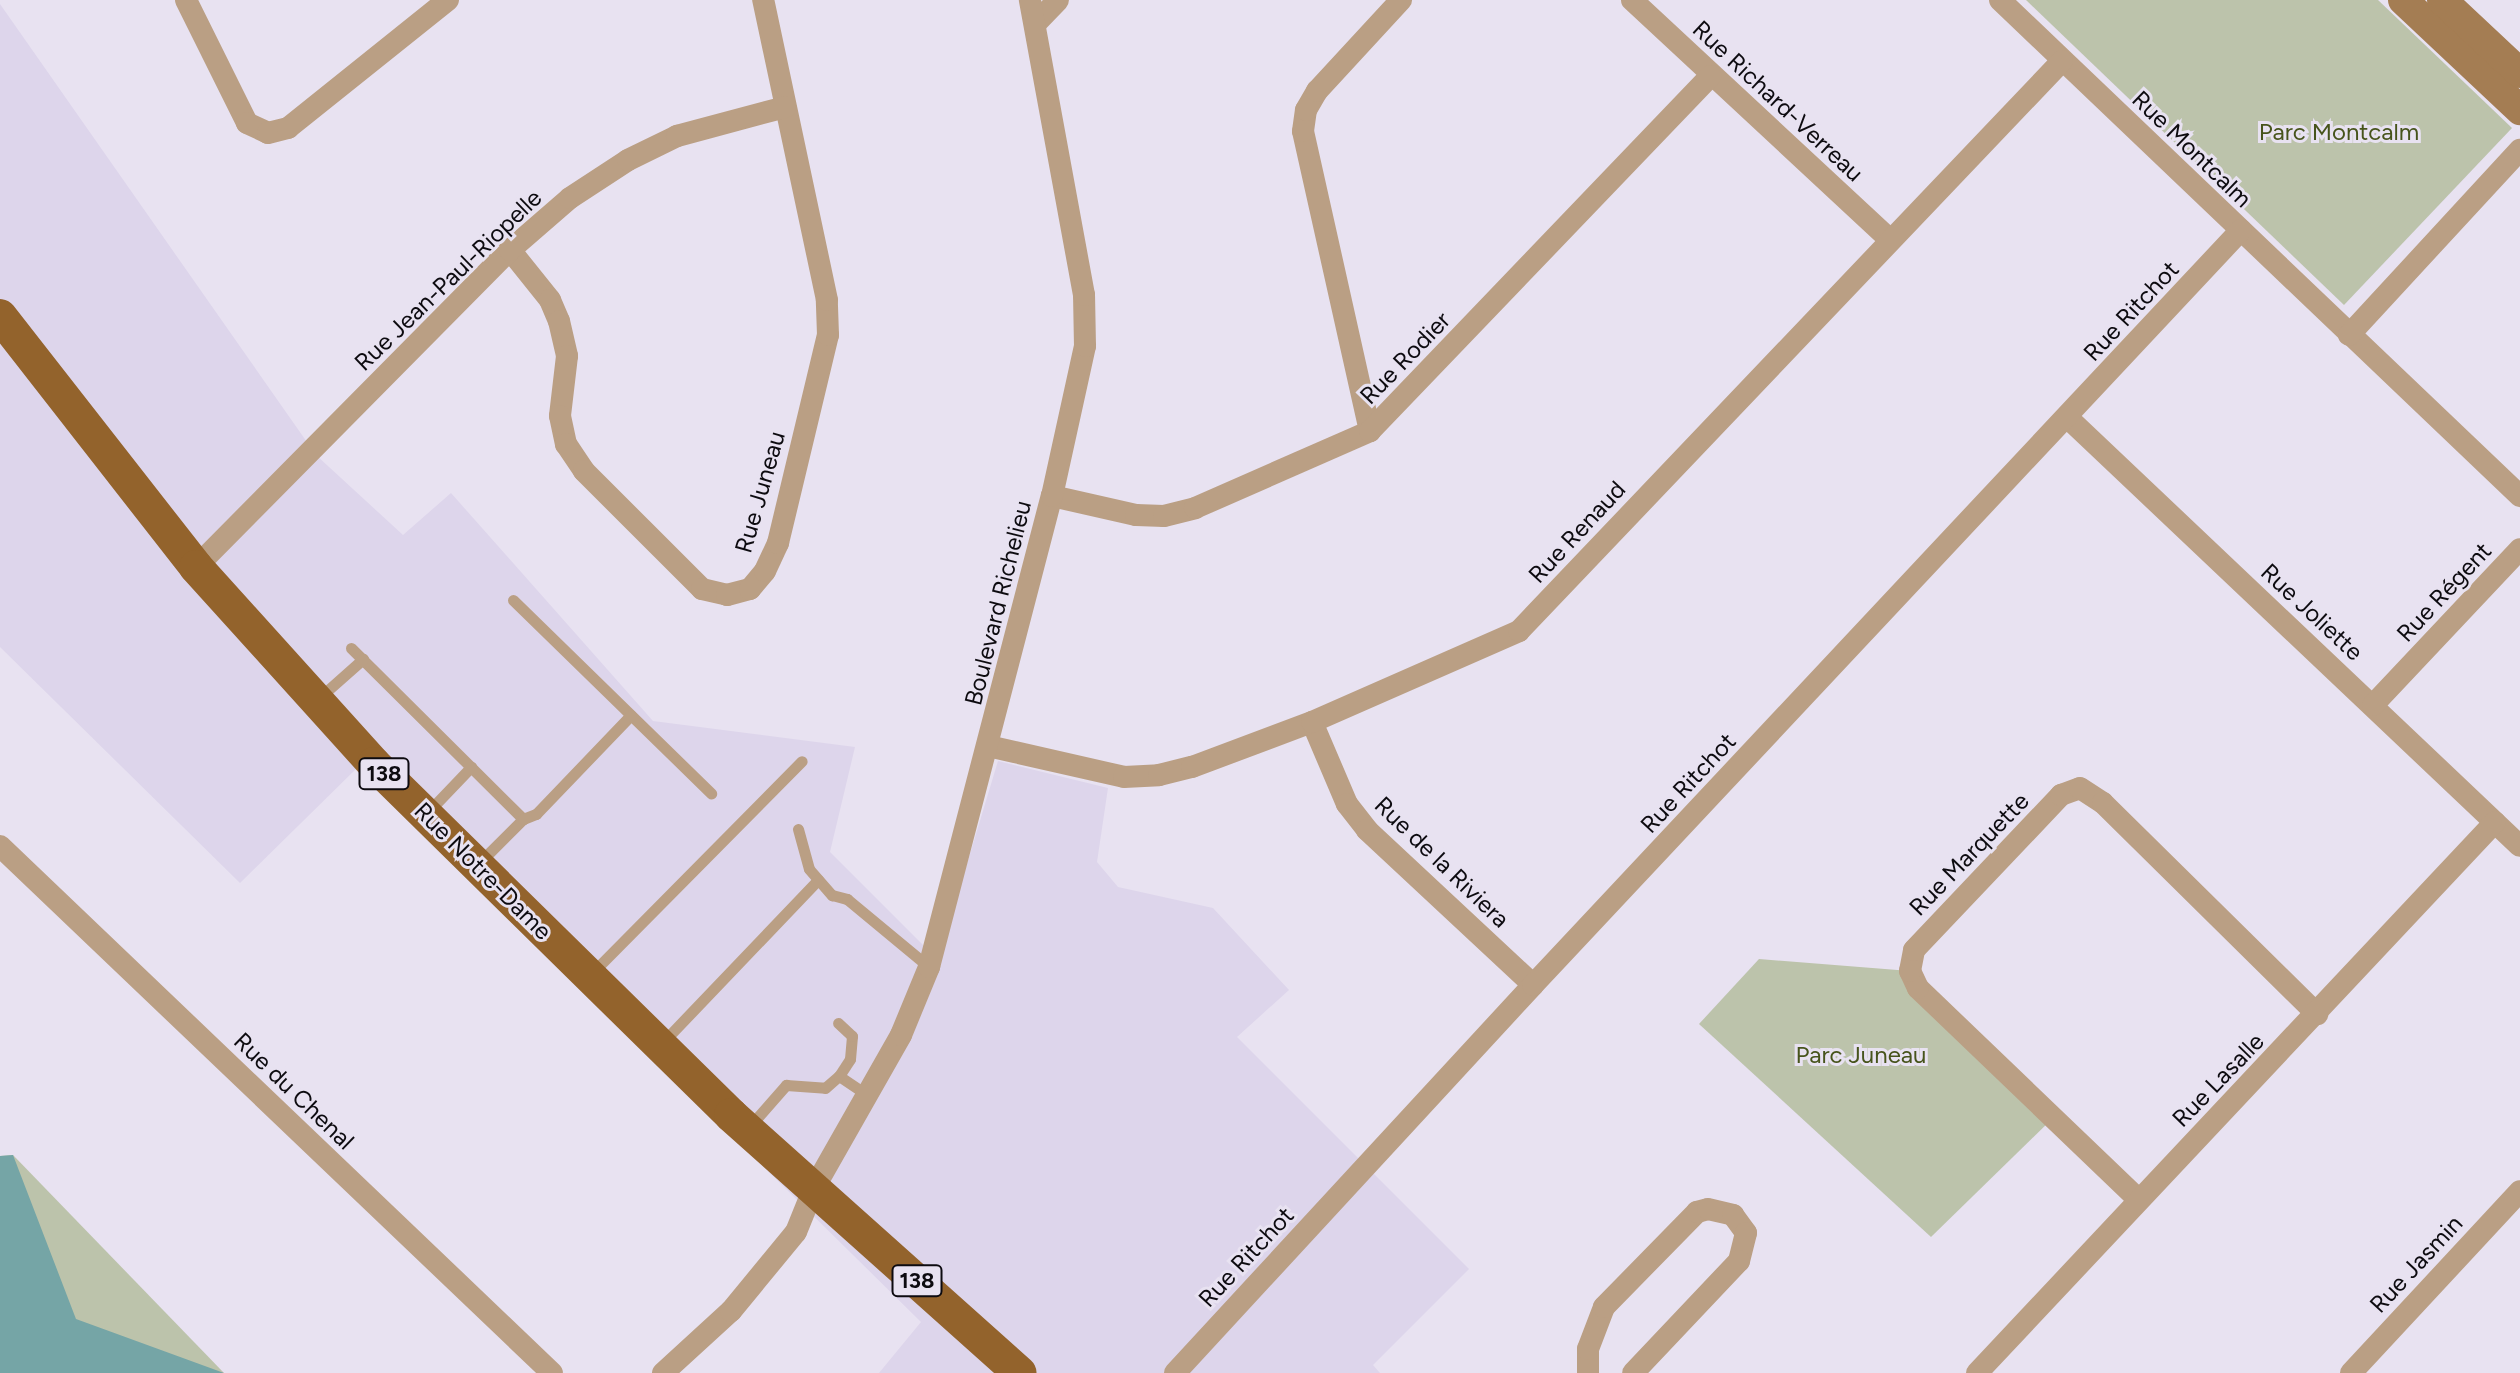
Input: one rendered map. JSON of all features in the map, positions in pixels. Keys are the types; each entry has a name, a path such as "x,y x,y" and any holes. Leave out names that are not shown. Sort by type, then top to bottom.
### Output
{"main road":[{"name":"Rue Notre-Dame","path":"0,316 196,567 425,814 747,1129 1020,1373"}],"street":[{"path":"186,0 247,123 268,133 288,128 448,0"},
{"name":"Rue Juneau","path":"510,250 550,300 559,321 567,356 560,416 566,444 584,471 702,589 727,595 750,589 765,571 778,543 828,335 827,300 763,0"},
{"name":"Boulevard Richelieu","path":"813,1190 901,1035 929,967 1052,496 1085,346 1084,295 1030,0"},
{"path":"1035,24 1058,0"},
{"path":"1370,431 1303,131 1306,110 1317,91 1401,0"},
{"name":"Rue Richard-Verreau","path":"1632,0 1710,76 1890,240"},
{"name":"Rue Montcalm","path":"2000,0 2520,496"},
{"path":"2403,0 2520,110"},
{"path":"2442,0 2520,73"},
{"name":"Rue Renaud","path":"988,746 1124,777 1159,775 1192,767 1312,722 1519,631 2062,61"},
{"name":"Rue Rodier","path":"1052,496 1136,515 1164,516 1195,508 1370,431 1710,76"},
{"name":"Rue Jean-Paul-Riopelle","path":"196,567 510,250 570,198 628,160 677,136 785,107"},
{"path":"2349,335 2520,150"},
{"name":"Rue Ritchot","path":"1175,1373 1533,985 2068,418 2241,230"},
{"name":"Rue Joliette","path":"2068,418 2520,846"},
{"name":"Rue Régent","path":"2373,705 2520,549"},
{"name":"Rue de la Riviera","path":"1312,722 1347,804 1367,830 1533,985"},
{"name":"Rue Marquette","path":"2139,1200 1918,988 1910,971 1914,950 2061,795 2080,788 2103,803 2317,1014"},
{"name":"Rue Lasalle","path":"1977,1373 2495,822"},
{"name":"Rue du Chenal","path":"0,846 552,1373"},
{"path":"663,1373 731,1311 796,1232 813,1190"},
{"name":"Rue Jasmin","path":"2351,1373 2520,1191"},
{"path":"1588,1373 1588,1349 1604,1307 1697,1212 1708,1209 1733,1215 1746,1233 1739,1261 1633,1373"}],"lane":[{"path":"513,600 711,793"},
{"path":"351,648 523,819"},
{"path":"317,700 363,659"},
{"path":"477,865 523,819 536,814 631,715"},
{"path":"589,975 802,761"},
{"path":"425,814 471,767"},
{"path":"798,829 809,869 832,895 847,899 929,967"},
{"path":"660,1045 818,880"},
{"path":"747,1129 786,1085 825,1088 839,1076 850,1059 852,1036 838,1023"},
{"path":"839,1076 867,1095"}],"shaded area":[{"path":"0,4 316,455 403,535 451,493 653,721 855,747 830,852 938,960 998,761 1108,788 1097,862 1118,887 1213,908 1289,990 1237,1037 1469,1269 1373,1365 1380,1373 879,1373 921,1322 358,767 240,883 0,647"},
{"path":"13,1155 76,1319 224,1373 0,1373 0,1156"}],"green space":[{"name":"Parc Montcalm","path":"2026,0 2378,0 2512,128 2344,305"},
{"name":"Parc Juneau","path":"1759,959 1910,971 2054,1117 1931,1237 1699,1024"},
{"path":"13,1155 224,1373 0,1373 0,1156"}]}
